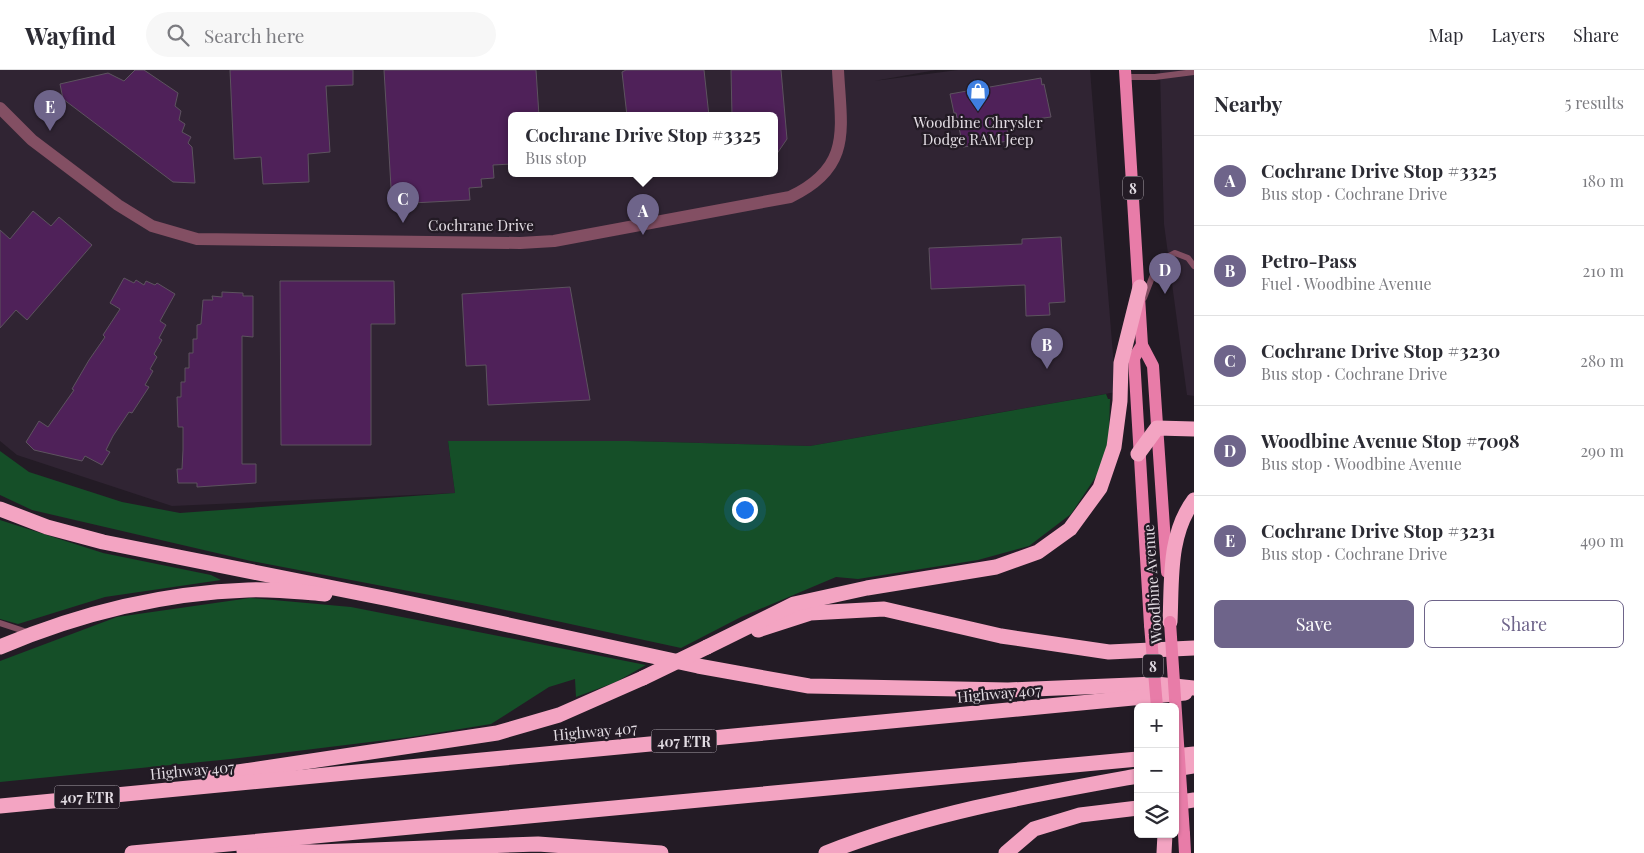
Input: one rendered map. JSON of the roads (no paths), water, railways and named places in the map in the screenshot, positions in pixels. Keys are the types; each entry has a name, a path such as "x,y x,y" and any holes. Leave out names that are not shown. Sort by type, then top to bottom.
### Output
{"highway":[{"path":"174,789 231,772 497,733 559,715 643,678 794,604 867,588 996,567 1038,552 1070,529 1100,488 1114,447 1120,401 1121,363 1140,287"},
{"path":"1138,454 1157,428 1194,429"},
{"path":"1170,622 1172,552 1183,518 1194,500"},
{"path":"0,509 47,527 103,542 388,599 698,666 809,686 1008,690 1156,684 1194,688"},
{"path":"0,647 32,634 107,610 176,596 249,589 388,599"},
{"path":"707,646 810,614 884,609 1001,636 1109,652 1194,648"},
{"name":"Highway 407","path":"0,806 1194,692"},
{"path":"1179,756 1194,754"},
{"path":"132,853 1134,759"},
{"path":"1179,768 1194,766"},
{"path":"826,853 862,839 943,814 1134,777"},
{"path":"1179,802 1194,800"},
{"path":"1006,853 1034,829 1080,815 1134,808"},
{"path":"1166,838 1166,853"},
{"path":"162,850 317,852 538,844 660,853"}],"main road":[{"name":"Woodbine Avenue","path":"1125,74 1140,287 1142,344 1153,366 1185,853"},
{"name":"Woodbine Avenue","path":"1142,344 1134,358 1138,454 1156,703"}],"street":[{"name":"Cochrane Drive","path":"0,108 32,140 118,205 152,226 188,236 222,240 260,238 520,243 554,241 590,235 790,197 806,190 832,166 837,154 842,133 838,70"}],"lane":[{"path":"1125,74 1155,77 1168,72 1194,72"},
{"path":"1141,306 1158,262 1175,253 1188,258 1194,266"},
{"path":"0,623 32,634"}],"place":[{"name":"Woodbine Chrysler Dodge RAM Jeep","path":"978,112"},
{"name":"Cochrane Drive Stop #3231","path":"50,131"},
{"name":"Cochrane Drive Stop #3230","path":"403,223"},
{"name":"Cochrane Drive Stop #3325","path":"643,235"},
{"name":"Woodbine Avenue Stop #7098","path":"1165,294"},
{"name":"Petro-Pass","path":"1047,369"}]}
